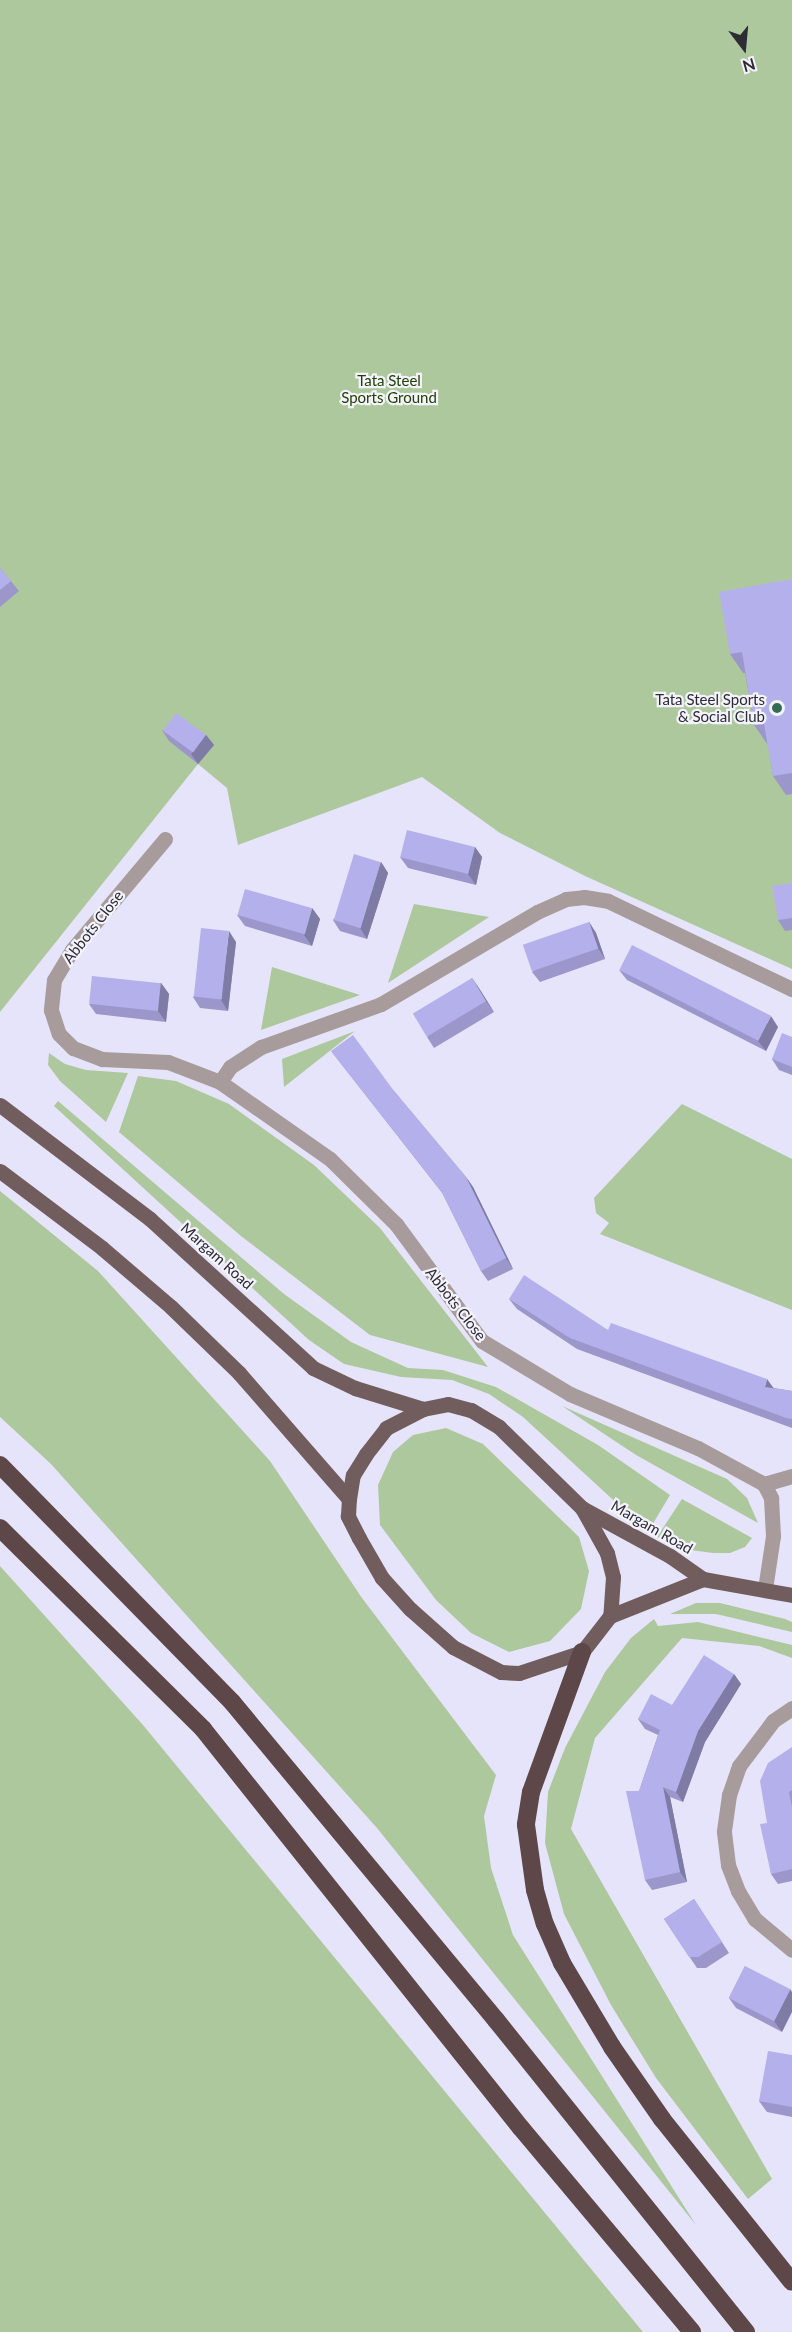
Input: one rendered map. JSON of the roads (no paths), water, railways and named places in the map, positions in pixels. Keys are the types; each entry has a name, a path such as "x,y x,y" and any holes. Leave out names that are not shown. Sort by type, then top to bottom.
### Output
{"highway":[{"path":"0,1465 232,1702 496,2020 746,2332"},
{"path":"0,1528 203,1729 521,2128 692,2332"},
{"path":"582,1652 531,1792 526,1825 535,1890 545,1924 562,1963 612,2047 662,2119 792,2282"}],"main road":[{"name":"Margam Road","path":"0,1105 150,1219 313,1368 355,1388 423,1409"},
{"path":"0,1171 102,1248 171,1307 239,1373 349,1499"},
{"path":"610,1616 613,1577 607,1553 582,1508 499,1427 471,1410 448,1404 423,1409 386,1428 353,1474 348,1516 382,1578 453,1647 501,1672 519,1673 582,1652 610,1616 703,1579"},
{"name":"Margam Road","path":"582,1508 670,1556 703,1579 792,1596"}],"street":[{"name":"Abbots Close","path":"165,839 72,950 54,980 51,1010 59,1034 73,1048 102,1059 168,1062 220,1082 330,1159 396,1224 482,1341 570,1394 698,1448 764,1484"},
{"path":"220,1082 230,1067 261,1047 381,1004 537,912 566,899 584,897 608,901 792,988"},
{"path":"765,1590 772,1536 771,1498 764,1484 792,1476"},
{"path":"792,1708 773,1721 739,1766 729,1795 724,1832 728,1864 744,1900 755,1919 792,1950"}],"place":[{"name":"Tata Steel Sports & Social Club","path":"777,708"}],"park label":[{"name":"Tata Steel Sports Ground","path":"389,388"}]}
